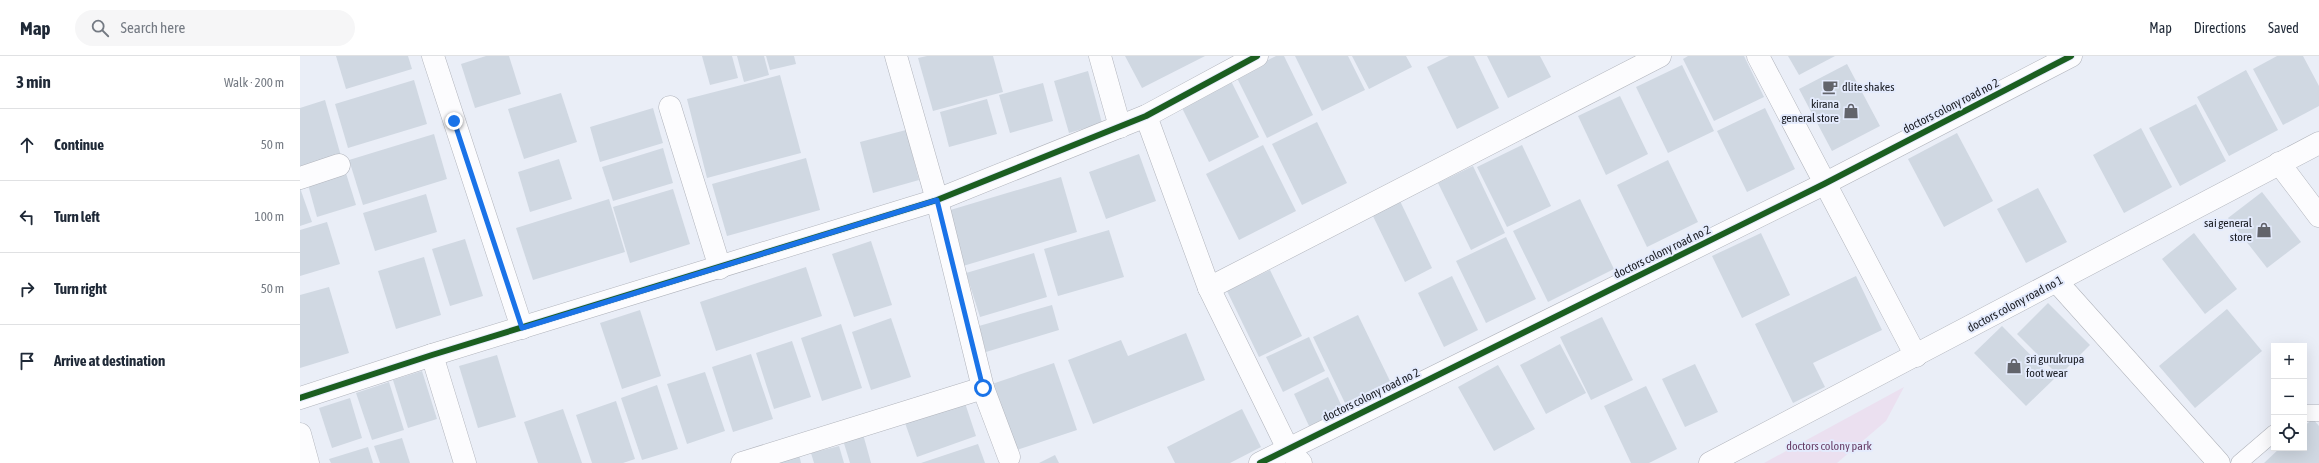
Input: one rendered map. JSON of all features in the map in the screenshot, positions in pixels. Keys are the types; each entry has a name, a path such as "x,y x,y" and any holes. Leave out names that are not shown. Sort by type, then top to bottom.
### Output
{"street":[{"path":"433,56 522,328"},
{"path":"896,56 937,200 983,388 1009,457"},
{"path":"1100,56 1120,127"},
{"path":"300,398 432,355 720,268 937,200 1146,116 1257,56"},
{"path":"1209,288 1660,56"},
{"path":"1758,56 1824,184 1916,356"},
{"name":"doctors colony road no 2","path":"1260,463 1295,456 2071,56"},
{"path":"670,107 720,268"},
{"path":"1146,116 1209,288 1295,456"},
{"name":"doctors colony road no 1","path":"1710,463 2319,143"},
{"path":"2279,163 2319,216"},
{"path":"300,178 340,165"},
{"path":"2057,282 2219,463"},
{"path":"432,355 465,463"},
{"path":"742,463 983,388"},
{"path":"300,434 308,463"}],"lane":[{"path":"2307,413 2319,413"},
{"path":"2238,463 2271,436"}],"green space":[{"name":"doctors colony park","path":"1904,387 1886,421 1837,463 1764,463"}],"building":[{"path":"336,56 408,56 412,69 346,89"},
{"path":"486,56 509,56 521,94 475,108 461,64"},
{"path":"702,56 732,56 738,78 710,85"},
{"path":"737,56 764,56 769,75 744,82"},
{"path":"766,56 794,56 796,64 770,70"},
{"path":"927,56 993,56 1003,92 933,111 918,58"},
{"path":"1125,56 1205,56 1142,88"},
{"path":"1276,56 1284,56 1313,115 1267,138 1236,76"},
{"path":"1295,56 1348,56 1365,90 1322,111"},
{"path":"1352,56 1406,56 1412,67 1369,89"},
{"path":"1449,56 1474,56 1499,108 1457,129 1427,67"},
{"path":"1487,56 1540,56 1551,77 1508,98"},
{"path":"1688,56 1744,56 1764,97 1714,121 1683,59"},
{"path":"1788,56 1835,56 1799,75"},
{"path":"2277,56 2303,56 2319,86 2319,106 2283,125 2253,69"},
{"path":"1847,64 1880,126 1832,151 1799,89"},
{"path":"1682,65 1714,131 1668,153 1636,87"},
{"path":"2246,70 2278,130 2229,156 2197,97"},
{"path":"1088,71 1102,123 1069,133 1054,81"},
{"path":"780,75 801,153 707,178 687,99"},
{"path":"414,80 427,124 348,148 335,104"},
{"path":"1231,81 1259,137 1209,162 1181,106"},
{"path":"1043,83 1053,121 1010,133 999,95"},
{"path":"561,93 577,142 524,159 508,109"},
{"path":"1620,96 1648,154 1606,175 1578,116"},
{"path":"987,99 997,134 949,147 940,112"},
{"path":"325,100 341,156 300,168 300,108"},
{"path":"2196,104 2226,161 2180,186 2149,128"},
{"path":"653,108 663,143 600,162 590,127"},
{"path":"1765,108 1795,169 1747,192 1717,131"},
{"path":"1317,122 1347,183 1302,205 1272,144"},
{"path":"2141,128 2172,187 2124,213 2093,155"},
{"path":"906,130 919,180 873,193 860,142"},
{"path":"1957,133 1993,201 1944,227 1908,159"},
{"path":"434,134 447,179 363,205 349,160"},
{"path":"1263,145 1296,211 1239,240 1206,174"},
{"path":"1522,145 1551,206 1507,227 1477,167"},
{"path":"663,148 673,183 613,201 602,167"},
{"path":"1139,154 1156,201 1106,219 1089,172"},
{"path":"806,158 820,210 727,236 712,184"},
{"path":"559,159 572,199 530,212 518,172"},
{"path":"1668,160 1698,222 1647,247 1617,185"},
{"path":"1473,166 1505,233 1471,250 1438,183"},
{"path":"345,170 356,205 317,217 307,181"},
{"path":"1061,177 1077,232 963,266 947,211"},
{"path":"300,188 312,222 300,226"},
{"path":"2038,188 2067,242 2026,263 1997,209"},
{"path":"673,189 690,244 630,263 613,207"},
{"name":"sai general store","path":"2262,192 2301,242 2267,268 2228,218"},
{"path":"426,194 437,232 375,251 363,213"},
{"path":"609,199 625,252 533,280 516,228"},
{"path":"1580,199 1614,269 1548,302 1513,231"},
{"path":"1400,201 1432,268 1405,282 1372,214"},
{"path":"327,222 340,264 300,276 300,230"},
{"path":"1109,230 1124,277 1058,296 1044,249"},
{"path":"1761,233 1790,295 1742,318 1712,256"},
{"path":"2194,233 2237,289 2205,314 2162,259"},
{"path":"1506,237 1536,299 1486,323 1456,261"},
{"path":"465,239 483,296 450,306 432,249"},
{"path":"871,241 892,305 854,317 832,254"},
{"path":"1034,253 1047,297 980,317 966,273"},
{"path":"424,257 441,315 396,329 378,271"},
{"path":"806,267 822,316 716,351 700,302"},
{"path":"1270,270 1302,336 1259,357 1227,291"},
{"path":"1452,276 1478,330 1444,347 1418,293"},
{"path":"1856,276 1882,330 1813,363 1825,387 1793,403 1755,324"},
{"path":"329,287 349,353 300,368 300,295"},
{"path":"2048,303 2090,345 2059,376 2017,334"},
{"path":"1052,305 1059,330 986,352 979,326"},
{"path":"2227,309 2262,351 2195,408 2159,366"},
{"path":"640,310 661,376 622,389 600,323"},
{"path":"1358,315 1390,381 1345,403 1313,337"},
{"path":"1602,317 1633,380 1591,400 1560,337"},
{"path":"891,318 911,377 871,390 852,332"},
{"path":"841,324 862,388 822,401 801,338"},
{"name":"sri gurukrupa foot wear","path":"2002,326 2054,379 2026,406 1974,353"},
{"path":"1186,333 1205,380 1093,424 1068,360 1121,340 1128,356"},
{"path":"1309,337 1325,371 1283,392 1266,357"},
{"path":"792,341 811,397 774,409 756,353"},
{"path":"1560,344 1586,393 1546,414 1520,365"},
{"path":"751,354 773,419 733,432 712,367"},
{"path":"497,355 516,417 478,428 459,366"},
{"path":"1054,363 1077,430 1014,451 992,384"},
{"path":"1695,364 1718,412 1685,427 1662,379"},
{"path":"1498,365 1535,429 1494,451 1458,387"},
{"path":"422,371 437,419 408,428 393,380"},
{"path":"705,372 725,431 687,444 667,384"},
{"path":"1328,377 1344,411 1310,428 1294,394"},
{"path":"389,382 404,430 372,440 356,393"},
{"path":"657,385 678,449 642,460 621,398"},
{"path":"1646,386 1677,449 1649,463 1631,463 1604,406"},
{"path":"350,398 362,438 332,448 319,408"},
{"path":"964,400 976,436 917,457 904,420"},
{"path":"616,401 635,459 623,463 592,463 576,415"},
{"path":"563,409 582,463 538,463 524,422"},
{"path":"1242,409 1261,447 1230,463 1175,463 1167,447"},
{"path":"2313,419 2319,426 2319,463 2264,463 2277,451 2307,451 2307,424"},
{"path":"863,434 871,463 850,463 843,440"},
{"path":"402,438 410,463 380,463 374,446"},
{"path":"978,444 985,463 921,463"},
{"path":"839,446 844,463 814,463 811,453"},
{"path":"368,447 373,463 331,463 329,459"},
{"path":"799,454 801,463 769,463"},
{"path":"1055,455 1059,463 1039,463"}],"cycle path":[{"path":"300,398 432,355 937,200 1146,116 1257,56"},
{"path":"1260,463 1824,184 2071,56"}],"place":[{"name":"dlite shakes","path":"1830,87"},
{"name":"kirana general store","path":"1851,111"},
{"name":"sai general store","path":"2264,230"},
{"name":"sri gurukrupa foot wear","path":"2014,366"}],"route":[{"path":"454,121 522,328 732,265 937,200 983,388"}]}
